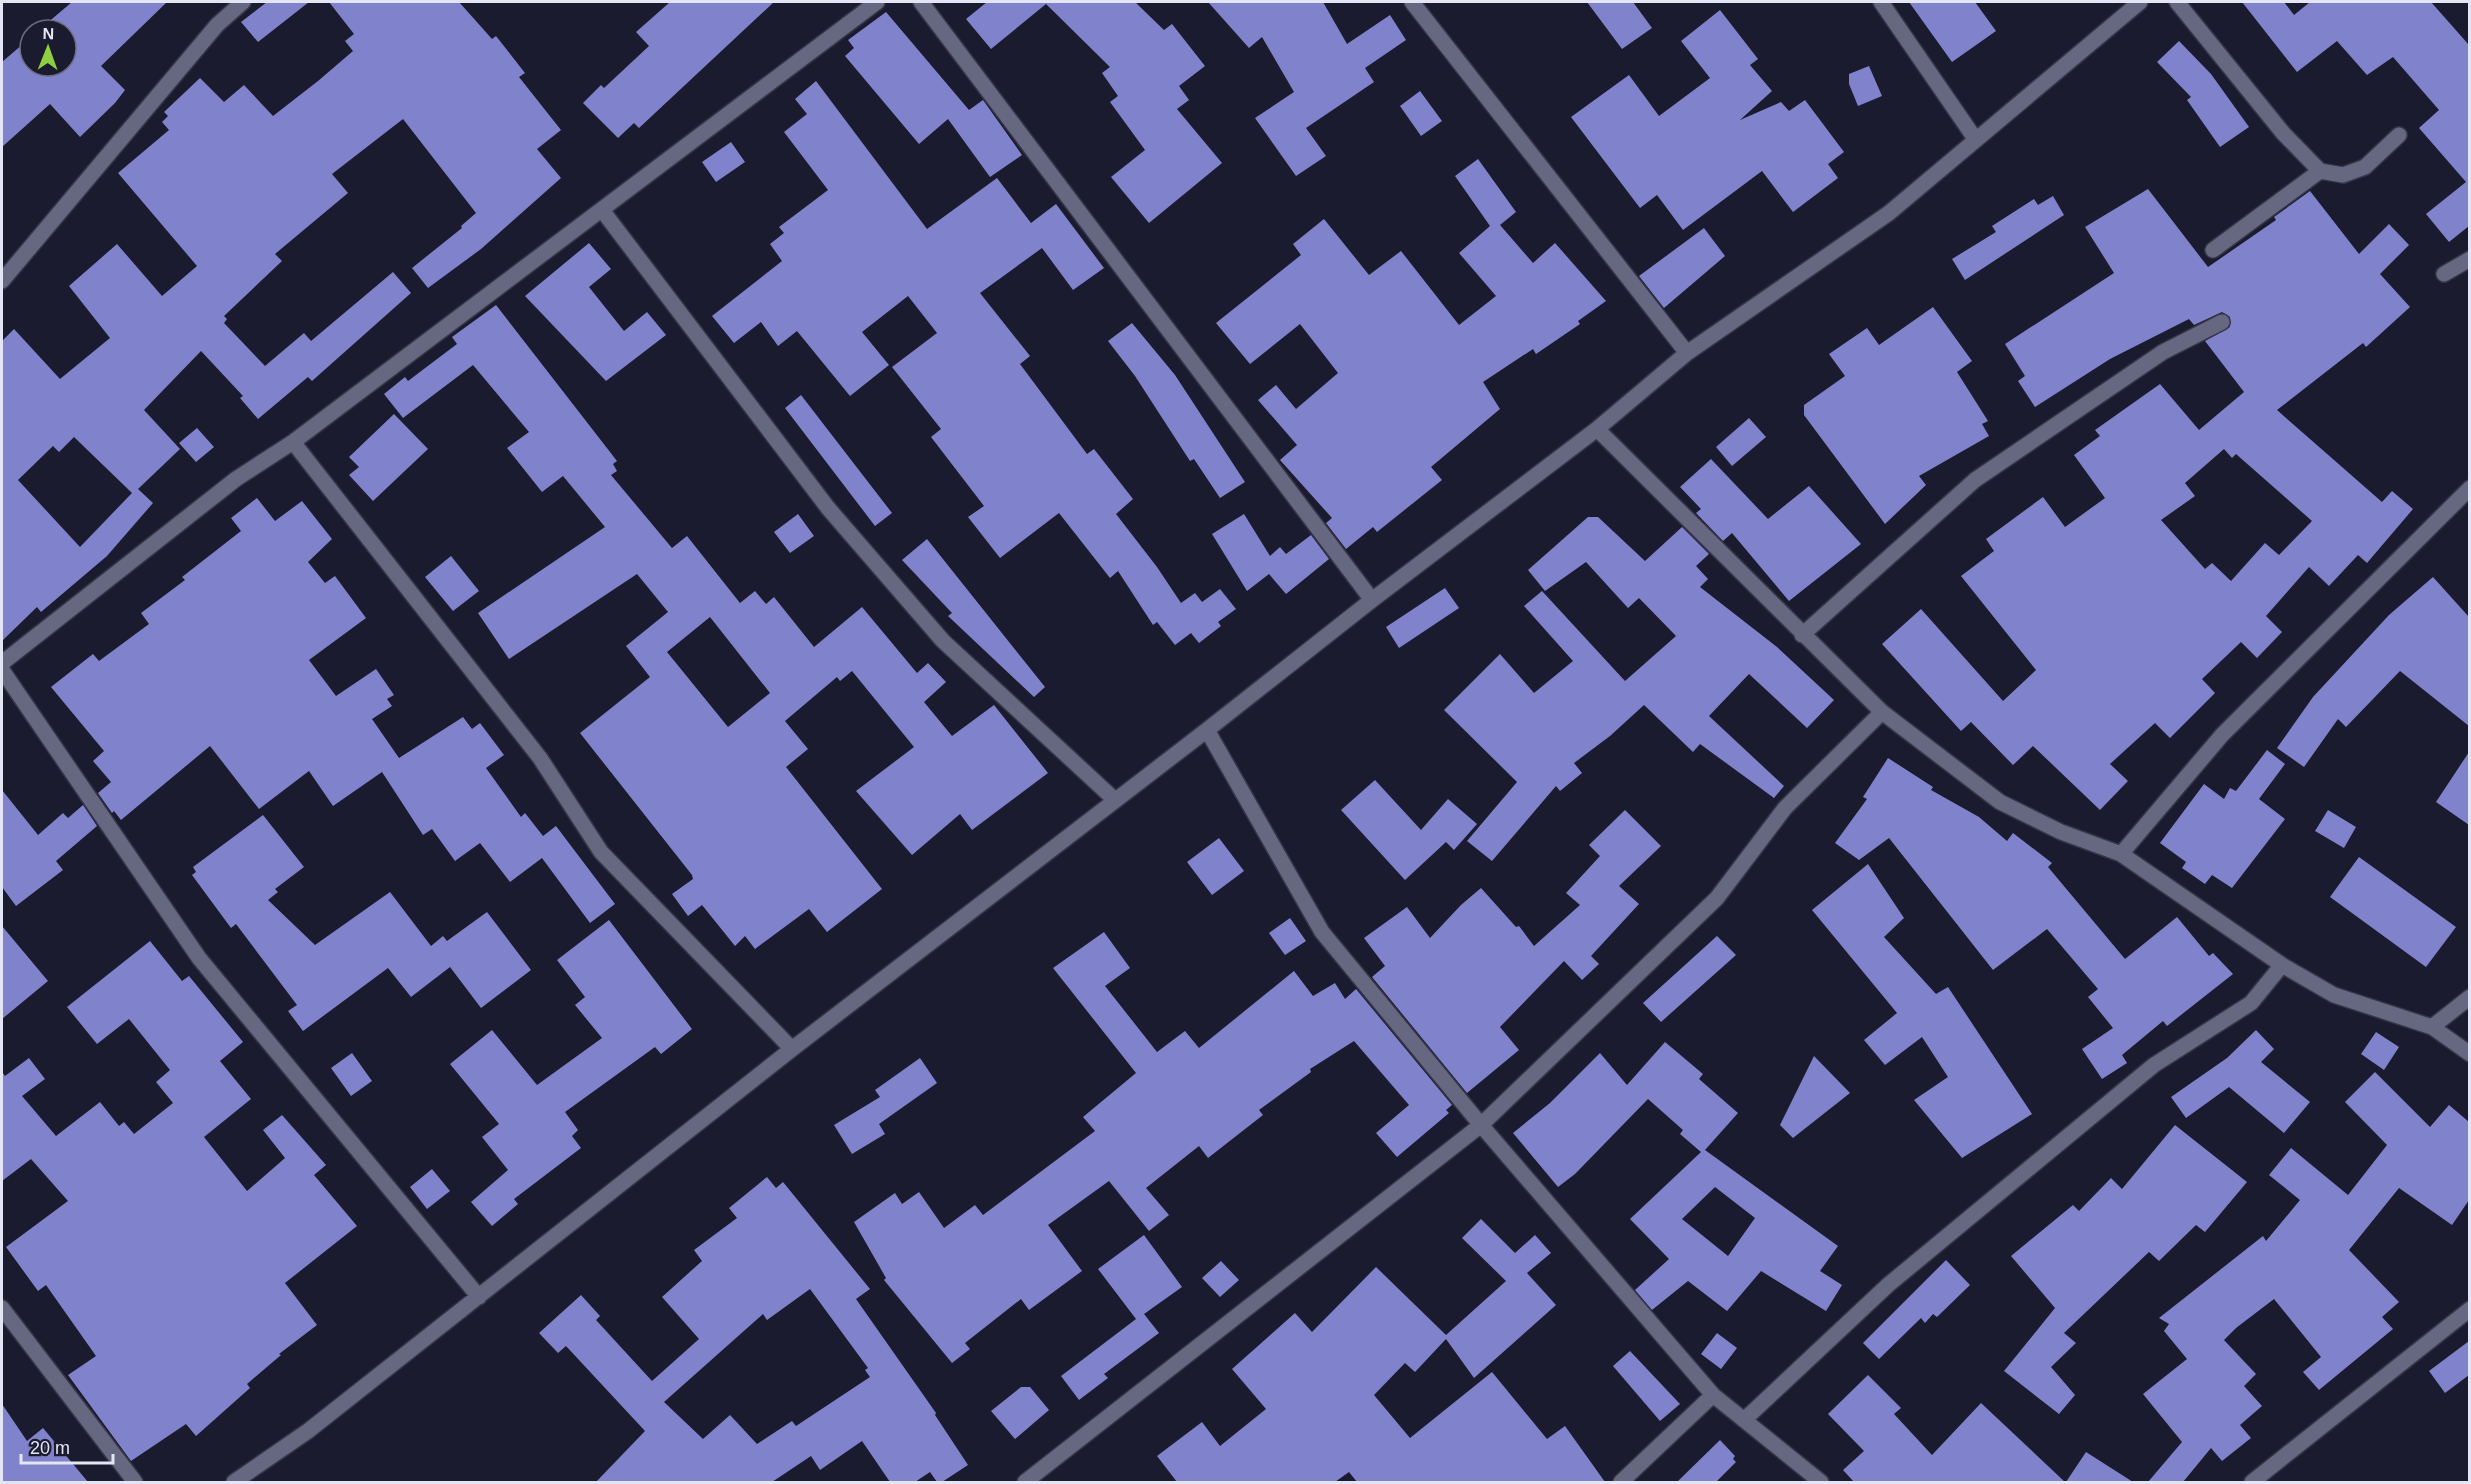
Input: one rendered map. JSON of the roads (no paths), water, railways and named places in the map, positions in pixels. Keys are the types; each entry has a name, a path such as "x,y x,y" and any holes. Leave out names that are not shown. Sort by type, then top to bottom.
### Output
{"street":[{"path":"2,281 217,25 243,2"},
{"path":"2,663 236,479 293,442 878,2"},
{"path":"921,2 1372,600"},
{"path":"1412,2 1687,354"},
{"path":"1881,2 1976,140"},
{"path":"234,1482 308,1431 792,1049 1372,600 1597,429 1687,354 1889,213 2140,2"},
{"path":"2177,2 2283,133 2320,171 2343,175 2364,167 2399,135"},
{"path":"2213,250 2320,171"},
{"path":"602,210 828,508 943,641 1115,800"},
{"path":"2444,274 2469,259"},
{"path":"1802,634 1975,480 2163,352 2222,322"},
{"path":"1597,429 1882,712 2000,802 2061,832 2121,854 2282,965 2334,995 2432,1027 2469,1054"},
{"path":"293,442 540,758 601,852 792,1049"},
{"path":"2121,854 2222,735 2469,488"},
{"path":"2,670 199,958 479,1297"},
{"path":"1025,1482 1481,1125 1717,898 1785,808 1882,712"},
{"path":"1207,730 1322,932 1481,1125 1713,1395 1821,1482"},
{"path":"1744,1420 1888,1285 2154,1065 2251,1003 2282,965"},
{"path":"2432,1027 2469,997"},
{"path":"2,1308 135,1482"},
{"path":"2252,1482 2469,1309"},
{"path":"1621,1482 1713,1395"}]}
